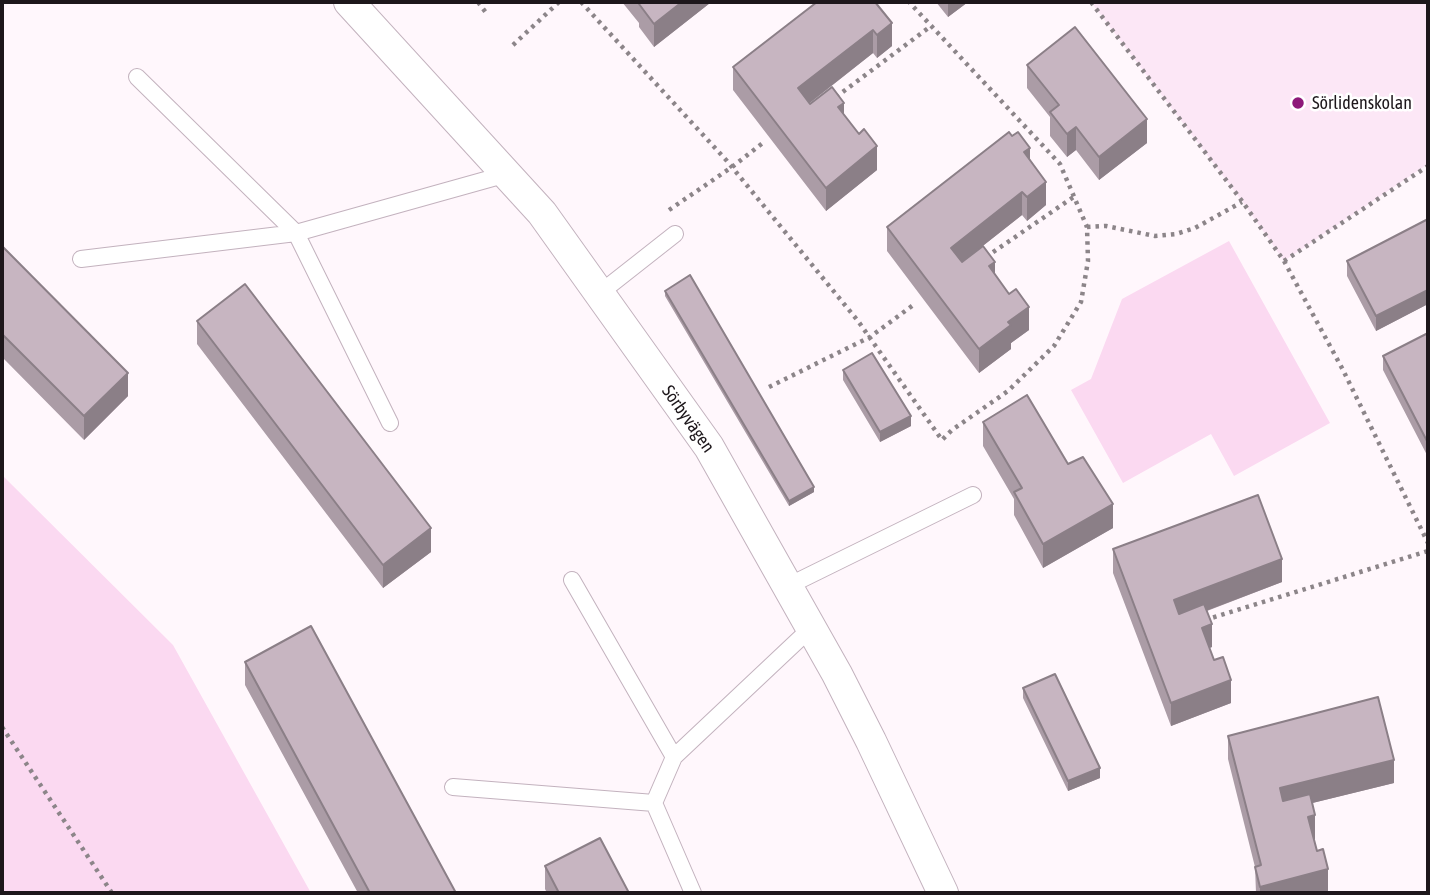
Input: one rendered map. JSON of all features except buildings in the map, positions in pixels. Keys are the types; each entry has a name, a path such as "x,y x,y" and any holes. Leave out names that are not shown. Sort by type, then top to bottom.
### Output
{"street":[{"name":"Sörbyvägen","path":"349,2 542,213 709,447 788,586 871,741 943,893"}],"lane":[{"path":"137,77 296,233 390,423"},
{"path":"81,259 296,233 507,174"},
{"path":"600,293 675,234"},
{"path":"788,586 973,495"},
{"path":"572,580 674,757"},
{"path":"693,893 653,803 674,757 811,628"},
{"path":"453,787 653,803"}],"path":[{"path":"478,2 487,14"},
{"path":"513,45 559,2"},
{"path":"581,2 732,167 870,337 943,440 952,430 1008,391 1054,346 1081,302 1088,261 1087,227 1060,164 909,2"},
{"path":"1091,2 1242,201 1284,261 1343,370 1428,543"},
{"path":"826,104 931,26"},
{"path":"660,216 764,142"},
{"path":"1284,261 1428,166"},
{"path":"978,263 1075,196"},
{"path":"1087,227 1106,226 1155,236 1176,234 1195,228 1242,201"},
{"path":"769,387 870,337 916,303"},
{"path":"1199,622 1428,551"},
{"path":"2,727 112,893"}],"shaded area":[{"name":"Sörlidenskolan","path":"1091,2 1428,2 1428,164 1284,261 1242,201"},
{"path":"1229,241 1330,423 1234,476 1211,434 1123,483 1071,390 1091,379 1122,299"},
{"path":"2,475 173,645 311,893 2,893"}],"place":[{"name":"Sörlidenskolan","path":"1298,103"}]}
